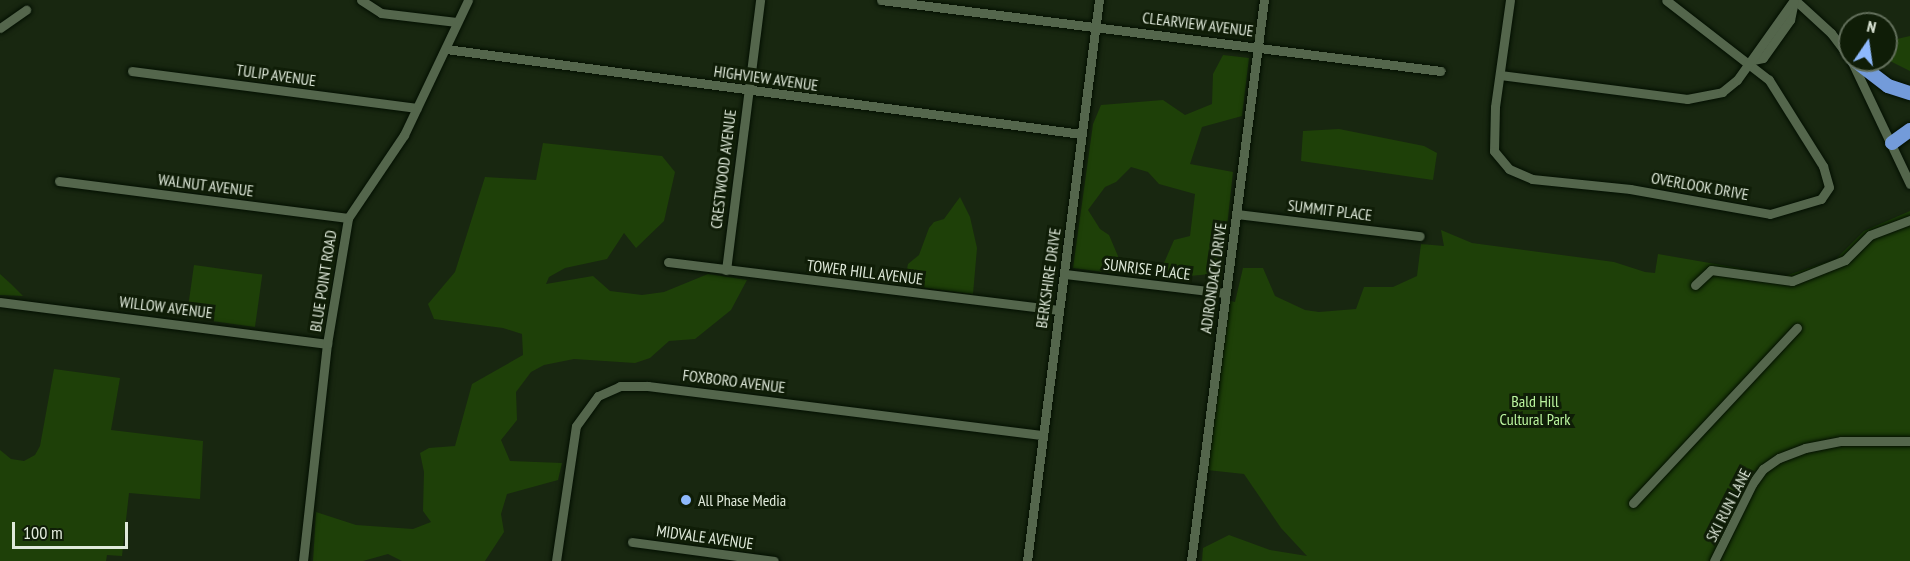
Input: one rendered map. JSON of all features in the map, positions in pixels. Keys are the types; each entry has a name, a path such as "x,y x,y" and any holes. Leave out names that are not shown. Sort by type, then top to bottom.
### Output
{"highway":[{"path":"1870,72 1888,86 1910,93"},
{"path":"1892,143 1910,130"}],"street":[{"path":"361,0 381,13 456,22"},
{"name":"BLUE POINT ROAD","path":"303,561 327,344 348,218 404,135 468,0"},
{"name":"CRESTWOOD AVENUE","path":"726,270 760,0"},
{"name":"CLEARVIEW AVENUE","path":"881,0 1441,71"},
{"name":"BERKSHIRE DRIVE","path":"1028,561 1042,435 1065,274 1099,0"},
{"name":"ADIRONDACK DRIVE","path":"1191,561 1264,0"},
{"name":"OVERLOOK DRIVE","path":"1510,0 1500,75 1494,151 1509,169 1532,178 1630,189 1770,214 1821,199 1829,187 1823,166 1769,80 1750,62 1666,0"},
{"path":"1500,75 1687,99 1722,92 1737,80 1791,2 1831,33 1838,42"},
{"path":"0,28 26,10"},
{"name":"HIGHVIEW AVENUE","path":"446,49 1081,134"},
{"name":"TULIP AVENUE","path":"132,71 417,108"},
{"path":"1858,72 1910,184"},
{"name":"WALNUT AVENUE","path":"59,181 348,218"},
{"name":"SUMMIT PLACE","path":"1237,214 1420,236"},
{"path":"1695,285 1711,270 1792,281 1845,260 1870,235 1910,220"},
{"name":"TOWER HILL AVENUE","path":"668,262 1059,310"},
{"name":"SUNRISE PLACE","path":"1065,274 1225,293"},
{"name":"WILLOW AVENUE","path":"0,302 327,344"},
{"path":"1633,503 1797,328"},
{"name":"FOXBORO AVENUE","path":"556,561 576,426 598,396 620,386 648,386 1042,435"},
{"name":"SKI RUN LANE","path":"1714,561 1752,484 1763,469 1779,458 1805,448 1841,441 1910,441"},
{"name":"MIDVALE AVENUE","path":"632,542 774,561"}],"green space":[{"path":"1910,36 1910,71 1898,65 1898,39"},
{"path":"1223,55 1249,58 1242,116 1202,127 1190,164 1233,172 1222,273 1157,279 1174,240 1190,236 1195,194 1159,184 1148,172 1131,167 1116,182 1105,187 1088,210 1100,229 1109,235 1126,275 1073,268 1093,124 1101,105 1163,100 1185,115 1212,104 1213,74"},
{"path":"1339,129 1424,146 1437,153 1433,180 1301,161 1303,131"},
{"path":"543,143 662,156 675,172 664,221 636,248 624,233 607,259 565,268 549,277 546,284 593,276 610,291 642,295 664,292 708,274 747,280 731,310 695,339 669,341 650,358 635,363 574,359 544,365 531,372 516,392 517,420 501,440 510,461 562,463 558,480 507,494 501,514 504,532 485,561 402,561 388,554 363,561 313,561 316,512 356,525 413,529 431,522 423,511 424,472 420,453 429,448 455,446 472,384 523,355 522,334 503,328 434,319 428,304 455,272 485,177 536,180"},
{"path":"960,197 970,217 977,248 973,294 904,285 908,264 919,255 929,228 934,222 944,219"},
{"name":"Bald Hill Cultural Park","path":"1910,211 1910,561 1202,561 1203,548 1229,535 1270,550 1307,556 1281,528 1244,474 1207,470 1230,301 1235,302 1243,268 1263,268 1275,296 1305,310 1319,312 1356,309 1364,287 1393,287 1417,276 1421,244 1444,246 1441,230 1472,243 1614,262 1645,272 1655,273 1658,254 1785,276 1836,259 1864,231"},
{"path":"194,265 262,275 255,327 187,317"},
{"path":"0,274 11,284 23,296 0,295"},
{"path":"54,369 120,378 111,430 203,441 200,499 129,493 122,556 107,555 106,561 0,561 0,450 11,459 24,461 35,455 40,446"}],"place":[{"name":"All Phase Media","path":"686,500"}]}
